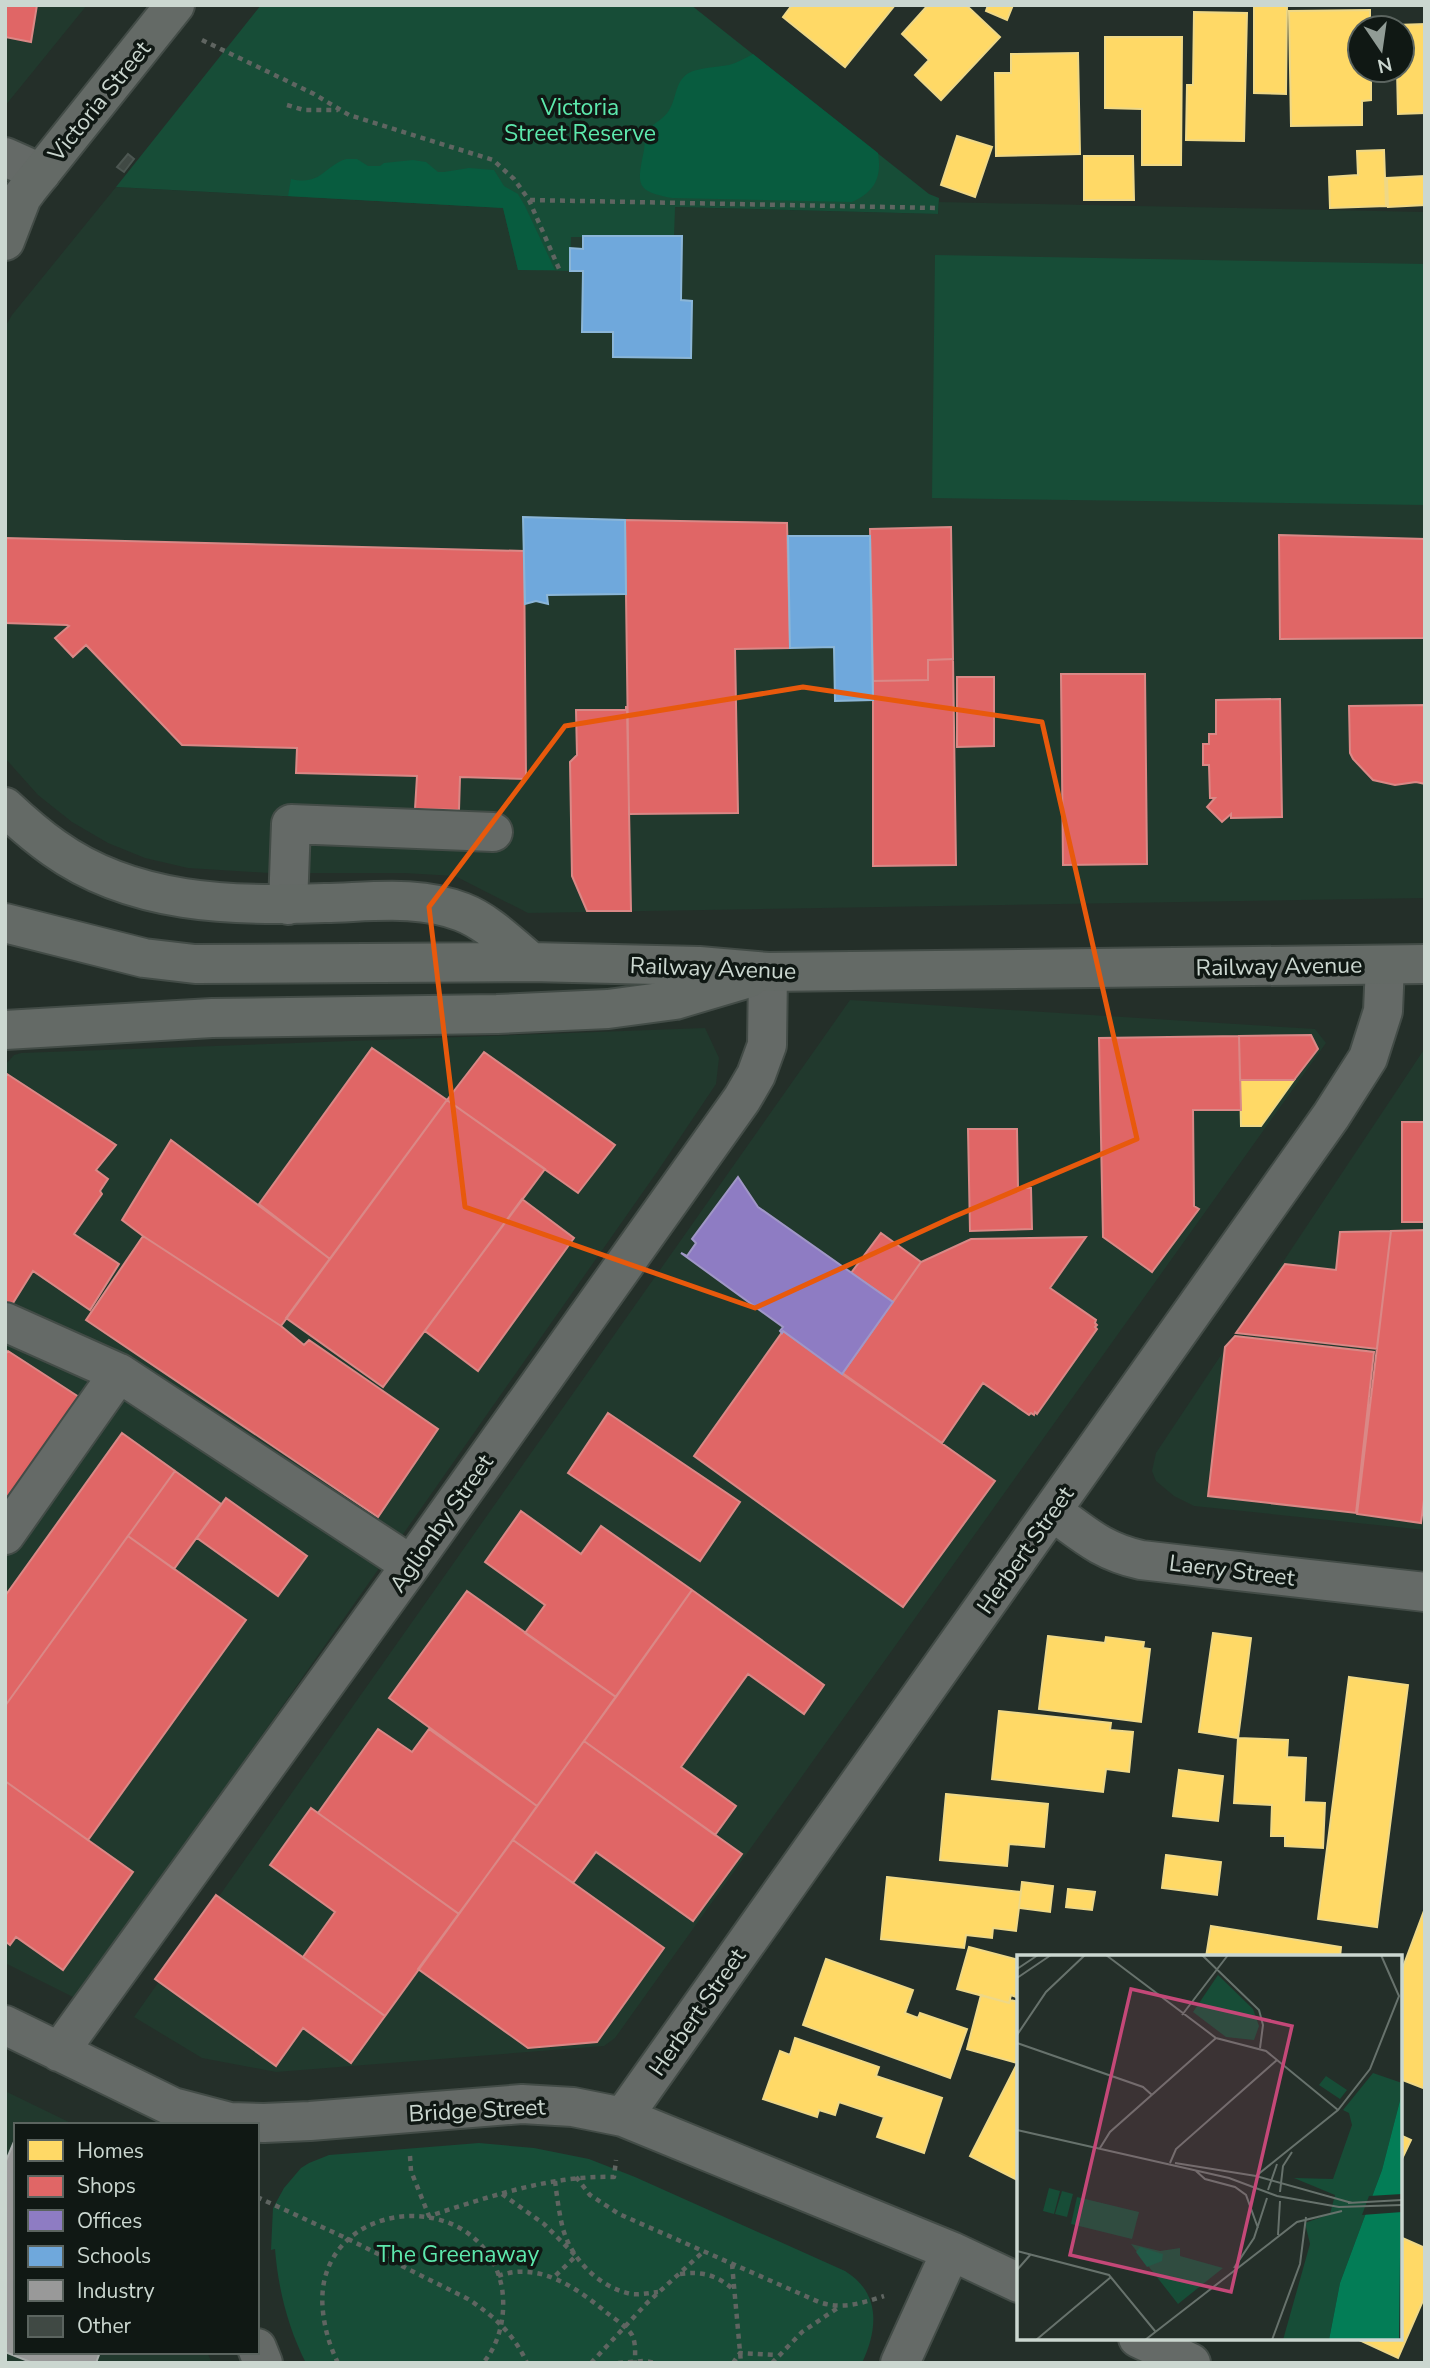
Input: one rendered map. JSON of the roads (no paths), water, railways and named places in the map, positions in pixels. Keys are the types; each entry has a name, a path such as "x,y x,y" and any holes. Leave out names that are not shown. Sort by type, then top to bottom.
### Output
{"main road":[{"name":"Victoria Street","path":"5,241 23,193 169,13"},
{"path":"5,807 56,850 125,884 170,897 288,905 392,901 435,903 464,912 482,922 531,962"},
{"name":"Railway Avenue","path":"5,923 144,958 195,964 531,962 699,966 768,972 1425,964"},
{"path":"7,1031 225,1017 497,1014 608,1009 675,1000 768,972"}],"street":[{"path":"5,157 23,193"},
{"path":"288,905 291,824 493,832"},
{"name":"Herbert Street","path":"623,2117 1323,1127 1368,1058 1383,1011 1385,965"},
{"name":"Aglionby Street","path":"59,2052 411,1565 749,1087 767,1045 768,972"},
{"path":"5,1322 118,1373 411,1565"},
{"path":"5,1535 118,1373"},
{"name":"Laery Street","path":"1052,1511 1101,1548 1141,1560 1425,1592"},
{"name":"Bridge Street","path":"5,2025 173,2107 231,2123 310,2121 522,2104 573,2107 623,2117 945,2265 1017,2283"},
{"path":"900,2363 945,2265"},
{"path":"1142,2340 1191,2363"}],"park label":[{"name":"Victoria Street Reserve","path":"580,120"},
{"name":"The Greenaway","path":"458,2254"}]}
